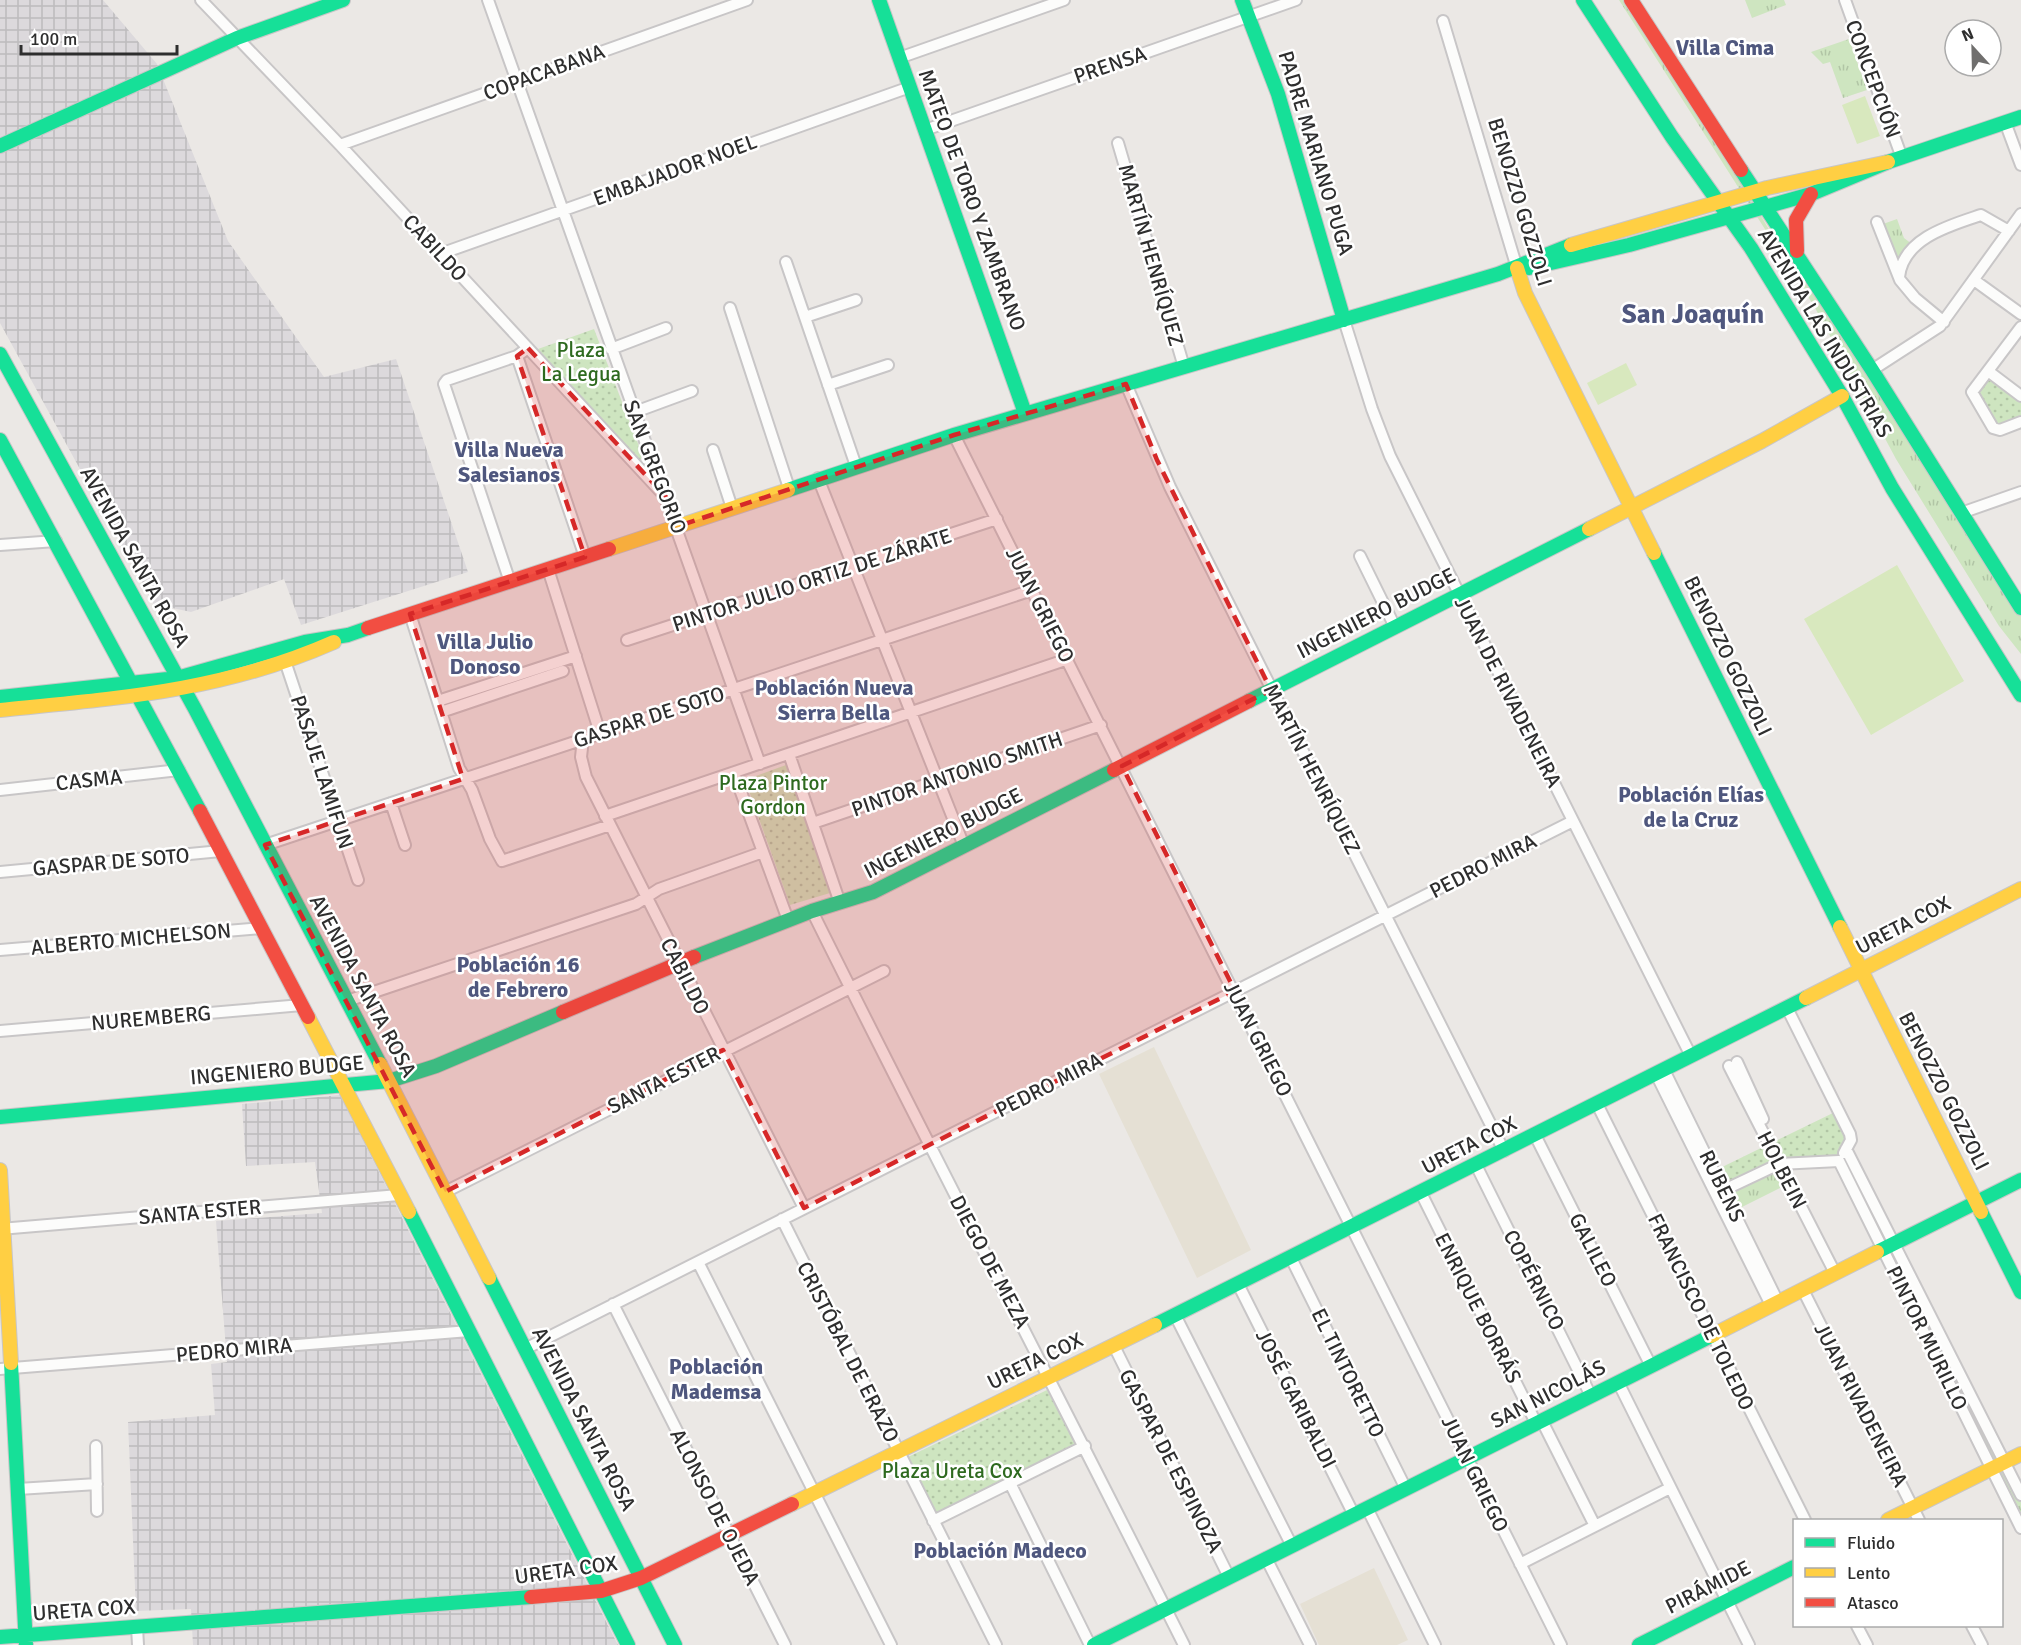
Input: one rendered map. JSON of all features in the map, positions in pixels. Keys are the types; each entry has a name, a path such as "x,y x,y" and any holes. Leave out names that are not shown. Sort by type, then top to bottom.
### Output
{"street":[{"name":"CABILDO","path":"201,0 340,145 666,497"},
{"path":"0,146 237,38 342,0"},
{"name":"SAN GREGORIO","path":"488,0 611,349 678,526 760,764"},
{"name":"COPACABANA","path":"340,145 747,0"},
{"name":"MATEO DE TORO Y ZAMBRANO","path":"879,0 1025,413"},
{"path":"899,58 1065,0"},
{"name":"PADRE MARIANO PUGA","path":"1242,0 1278,94 1344,320"},
{"name":"PRENSA","path":"925,130 1296,0"},
{"name":"AVENIDA LAS INDUSTRIAS","path":"1583,0 1672,137 1730,217 1842,396 1892,488 2021,694"},
{"name":"AVENIDA LAS INDUSTRIAS","path":"1631,0 1872,370 2021,608"},
{"name":"CONCEPCIÓN","path":"1845,0 1902,158"},
{"name":"BENOZZO GOZZOLI","path":"1443,21 1525,293 2021,1292"},
{"name":"EMBAJADOR NOEL","path":"440,254 909,87"},
{"path":"0,710 184,691 232,681 286,664 348,635 954,435 1516,268 1556,250 1754,191 1902,158 2021,117"},
{"path":"2005,122 2021,165"},
{"name":"MARTÍN HENRÍQUEZ","path":"1118,143 1184,367"},
{"path":"1516,268 1570,260 1765,208 1811,194 1888,162"},
{"path":"1797,254 1794,236 1796,220 1811,194"},
{"path":"1872,370 1932,333 1944,322 2021,214"},
{"path":"1899,277 1905,261 1915,247 1940,230 1981,215 2009,231"},
{"path":"1877,222 1899,277 1915,298 1944,322"},
{"path":"786,262 856,466"},
{"path":"1974,280 2021,314"},
{"path":"805,318 856,300"},
{"path":"730,308 789,488"},
{"name":"JUAN DE RIVADENEIRA","path":"1344,320 1383,439 1691,1056"},
{"path":"2021,327 1972,392 1993,428 2000,430 2021,422"},
{"path":"611,349 666,328"},
{"path":"510,582 444,384 447,380 518,356 528,348"},
{"name":"AVENIDA SANTA ROSA","path":"0,354 184,691 389,1081 675,1645"},
{"path":"518,356 585,557"},
{"path":"828,385 888,365"},
{"path":"1988,371 2021,396"},
{"name":"MARTÍN HENRÍQUEZ","path":"1126,384 1157,460 1504,1151"},
{"path":"634,412 692,391"},
{"name":"INGENIERO BUDGE","path":"0,1117 389,1081 436,1066 788,920 873,892 1788,427 1842,396"},
{"name":"JUAN GRIEGO","path":"954,435 1561,1645"},
{"path":"0,440 140,695 302,1005 628,1645"},
{"path":"713,450 732,508"},
{"path":"818,478 964,846"},
{"path":"1961,513 2021,492"},
{"name":"PINTOR JULIO ORTIZ DE ZÁRATE","path":"627,640 997,519"},
{"path":"0,545 56,541"},
{"path":"1360,556 1395,627"},
{"path":"548,569 600,734"},
{"name":"GASPAR DE SOTO","path":"265,845 1032,590"},
{"path":"410,615 464,779 472,790 490,839 502,861 760,764 1068,659"},
{"path":"0,697 177,678 305,642 348,635"},
{"path":"441,712 540,673 576,656"},
{"name":"PASAJE LAMIFUN","path":"286,664 358,880"},
{"path":"438,701 540,673 563,671"},
{"name":"PINTOR ANTONIO SMITH","path":"813,824 1101,725"},
{"name":"CABILDO","path":"584,739 581,757 584,770 679,964 804,1208"},
{"path":"789,754 840,903"},
{"name":"CASMA","path":"0,790 179,770"},
{"path":"735,773 788,920"},
{"path":"391,804 405,845"},
{"name":"PEDRO MIRA","path":"525,1349 1573,821"},
{"name":"GASPAR DE SOTO","path":"0,872 221,851"},
{"path":"347,1001 636,904 659,889 763,852"},
{"name":"URETA COX","path":"0,1637 26,1640 137,1627 601,1591 642,1578 1294,1257 2021,889"},
{"name":"DIEGO DE MEZA","path":"812,911 928,1146 1050,1377 1184,1645"},
{"name":"ALBERTO MICHELSON","path":"0,950 261,928"},
{"name":"SANTA ESTER","path":"446,1192 723,1050 884,971"},
{"name":"NUREMBERG","path":"0,1031 302,1005"},
{"name":"PINTOR MURILLO","path":"1787,1008 1850,1134 1846,1149 1991,1469 2021,1528"},
{"name":"HOLBEIN","path":"1733,1064 1835,1273"},
{"name":"RUBENS","path":"1660,1072 1725,1190 1775,1303"},
{"name":"RUBENS","path":"1660,1072 1775,1303"},
{"name":"FRANCISCO DE TOLEDO","path":"1597,1104 1804,1519"},
{"name":"GALILEO","path":"1535,1135 1651,1366"},
{"path":"1725,1190 1781,1164 1839,1161 1846,1149"},
{"name":"PINTOR MURILLO","path":"1839,1161 1889,1246 2021,1495"},
{"name":"COPÉRNICO","path":"1476,1165 1591,1396"},
{"path":"0,1170 6,1368 18,1489 26,1640"},
{"name":"SAN NICOLÁS","path":"1092,1645 2021,1180"},
{"name":"ENRIQUE BORRÁS","path":"1418,1194 1536,1423 1595,1526"},
{"name":"SANTA ESTER","path":"2,1228 399,1195"},
{"name":"CRISTÓBAL DE ERAZO","path":"782,1219 996,1645"},
{"name":"EL TINTORETTO","path":"1294,1257 1409,1487"},
{"path":"698,1262 891,1645"},
{"name":"JOSÉ GARIBALDI","path":"1238,1284 1431,1644"},
{"name":"JUAN RIVADENEIRA","path":"1803,1290 1916,1514"},
{"name":"ALONSO DE OJEDA","path":"614,1304 785,1645"},
{"path":"1175,1315 1292,1546"},
{"name":"PEDRO MIRA","path":"6,1368 469,1331"},
{"name":"GASPAR DE ESPINOZA","path":"1113,1346 1229,1577"},
{"path":"1618,1382 1749,1645"},
{"path":"96,1446 97,1511"},
{"path":"933,1521 1085,1446"},
{"path":"1896,1519 1916,1514 1991,1469 2021,1454"},
{"path":"1010,1483 1092,1645"},
{"path":"18,1489 97,1484"},
{"path":"1520,1564 1670,1488"},
{"path":"1266,1558 1310,1645"},
{"name":"PIRÁMIDE","path":"1649,1643 1793,1568"},
{"path":"137,1627 138,1645"},
{"path":"1858,1627 1867,1645"},
{"path":"1973,1627 1982,1645"}],"highlighted area":[{"path":"528,348 666,497 678,526 954,435 1126,384 1157,460 1271,690 1122,766 1235,991 804,1208 723,1050 445,1192 265,845 463,779 410,614 585,557 517,356"}],"shaded area":[{"path":"0,0 103,0 157,64 228,241 324,377 396,359 468,572 301,625 284,579 191,612 163,606 156,608 0,323"},
{"path":"1154,1047 1251,1250 1197,1278 1099,1074"},
{"path":"340,1095 618,1645 193,1645 191,1609 136,1611 128,1422 215,1415 211,1364 227,1362 216,1221 322,1213 315,1162 246,1166 242,1104"},
{"path":"1374,1568 1408,1640 1397,1645 1319,1645 1300,1604"}],"green space":[{"path":"1619,0 1625,0 1658,49 1784,254 1803,281 1824,304 2021,616 2021,654 1999,626 1896,459 1814,306"},
{"path":"1745,0 1784,0 1786,5 1752,18"},
{"path":"1849,39 1867,90 1843,98 1830,62 1823,64 1811,52"},
{"path":"1865,96 1880,136 1857,144 1842,105"},
{"path":"1897,219 1904,238 1912,244 1898,263 1883,224"},
{"name":"Plaza La Legua","path":"594,329 642,454 640,462 538,349"},
{"path":"1626,363 1637,385 1598,405 1587,383"},
{"path":"1987,379 1993,379 2021,399 2021,419 2000,426 1995,424 1976,393"},
{"path":"1897,565 1964,681 1871,735 1804,619"},
{"name":"Plaza Pintor Gordon","path":"786,765 830,893 790,905 745,780"},
{"path":"1835,1112 1848,1138 1837,1160 1781,1160 1726,1188 1716,1170"},
{"path":"1845,1158 1927,1313 2021,1501 2021,1516 1842,1161"},
{"path":"1778,1169 1786,1185 1736,1210 1728,1194"},
{"name":"Plaza Ureta Cox","path":"1047,1390 1077,1446 937,1515 908,1457"}],"traffic: fast":[{"path":"0,146 237,38 343,0"},
{"path":"879,0 1025,413"},
{"path":"1242,0 1278,94 1344,320"},
{"path":"1583,0 1672,137 1751,248 1842,396 1892,488 2021,695"},
{"path":"1529,268 1629,245 1811,194 1888,162 2021,117"},
{"path":"1741,170 1872,370 2021,608"},
{"path":"788,490 954,435 1498,274 1571,245"},
{"path":"0,354 195,709 380,1064"},
{"path":"0,440 200,811"},
{"path":"1249,701 1589,529"},
{"path":"1654,553 1840,927"},
{"path":"0,697 177,678 305,642 348,635 368,628"},
{"path":"694,957 812,911 873,892 1114,770"},
{"path":"1155,1325 1806,998"},
{"path":"0,1117 389,1081 436,1066 563,1012"},
{"path":"1877,1252 2021,1180"},
{"path":"409,1212 628,1645"},
{"path":"1981,1212 2021,1292"},
{"path":"489,1278 675,1645"},
{"path":"1094,1645 1711,1336"},
{"path":"11,1363 26,1645"},
{"path":"1639,1645 1793,1568"},
{"path":"0,1637 531,1597"}],"traffic: slow":[{"path":"1571,245 1767,188 1888,162"},
{"path":"1517,268 1525,293 1654,553"},
{"path":"1589,529 1762,441 1842,396"},
{"path":"609,549 788,490"},
{"path":"0,710 129,696 211,682 252,672 334,642"},
{"path":"1806,998 2021,889"},
{"path":"1840,927 1981,1212"},
{"path":"308,1017 409,1212"},
{"path":"380,1064 489,1278"},
{"path":"0,1170 11,1363"},
{"path":"1711,1336 1877,1252"},
{"path":"792,1504 1155,1325"},
{"path":"1890,1519 2021,1454"}],"traffic: jam":[{"path":"1631,0 1741,170"},
{"path":"1797,251 1796,220 1811,194"},
{"path":"368,628 609,549"},
{"path":"1114,770 1249,701"},
{"path":"200,811 308,1017"},
{"path":"563,1012 694,957"},
{"path":"531,1597 601,1591 641,1578 792,1504"}],"district":[{"name":"Villa Cima","path":"1725,47"},
{"name":"San Joaquín","path":"1693,314"},
{"name":"Villa Nueva Salesianos","path":"509,462"},
{"name":"Villa Julio Donoso","path":"485,654"},
{"name":"Población Nueva Sierra Bella","path":"834,700"},
{"name":"Población Elías de la Cruz","path":"1691,806"},
{"name":"Población 16 de Febrero","path":"518,976"},
{"name":"Población Mademsa","path":"716,1378"},
{"name":"Población Madeco","path":"1000,1550"}]}
